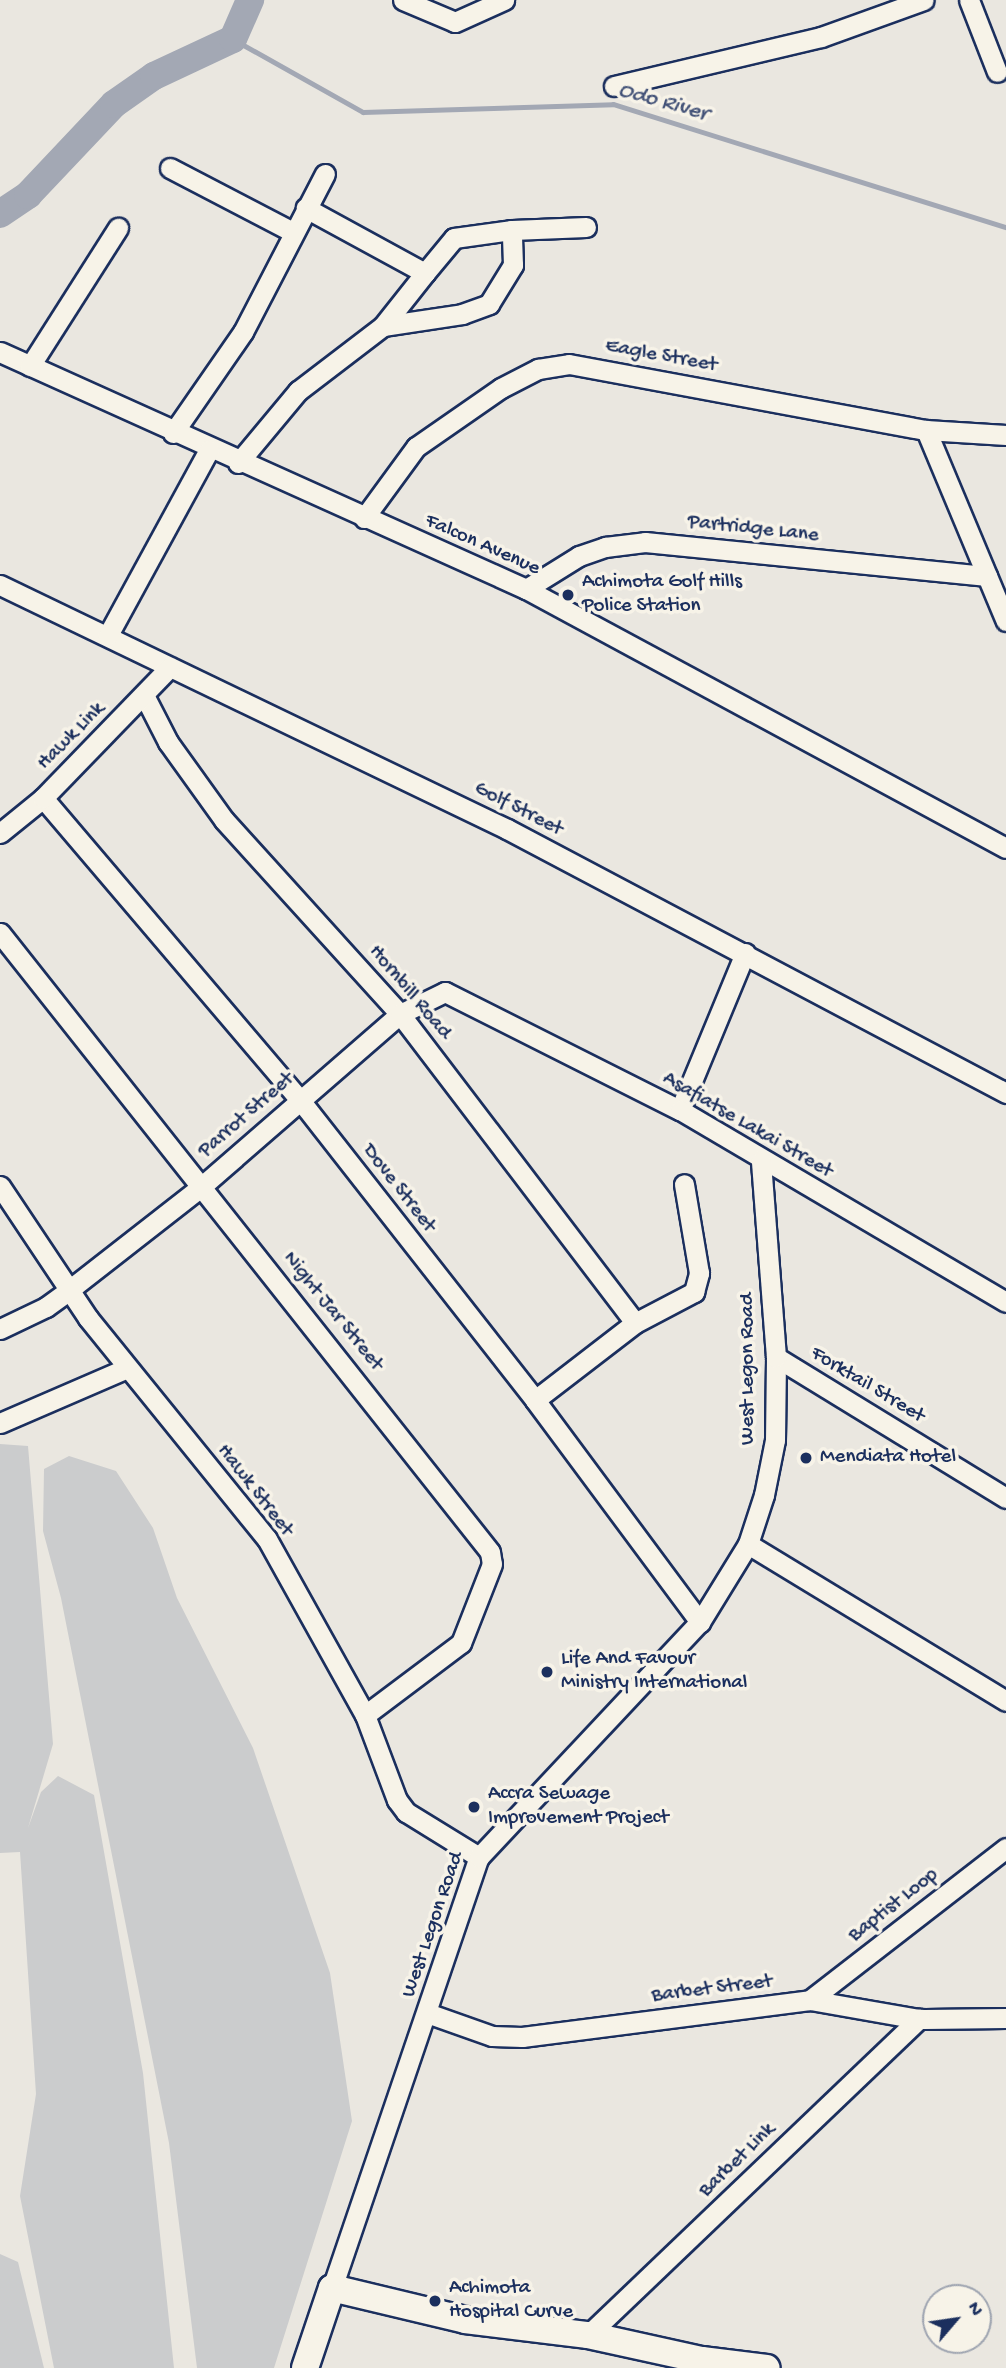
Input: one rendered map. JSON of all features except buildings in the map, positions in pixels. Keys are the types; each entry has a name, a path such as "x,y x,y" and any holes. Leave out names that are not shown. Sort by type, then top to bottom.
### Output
{"main road":[{"path":"305,2368 332,2288 465,2320 588,2335 702,2360 767,2368"}],"street":[{"path":"403,0 455,22 504,0"},
{"path":"614,86 821,37 924,0"},
{"path":"969,0 997,72"},
{"path":"170,168 293,232"},
{"path":"173,433 243,332 325,174"},
{"path":"306,208 425,273"},
{"path":"238,463 298,391 383,326 454,237 512,230 586,227"},
{"path":"30,366 118,228"},
{"path":"383,326 462,314 489,304 513,265 512,230"},
{"name":"Falcon Avenue","path":"0,352 209,450 526,589 1006,848"},
{"name":"Eagle Street","path":"364,518 416,447 501,388 538,369 569,364 926,430 1006,435"},
{"path":"926,430 1006,621"},
{"path":"108,635 209,450"},
{"name":"Partridge Lane","path":"526,589 579,556 605,547 645,542 987,576"},
{"name":"Golf Street","path":"0,585 507,829 1006,1093"},
{"name":"Hawk Link","path":"0,833 43,798 145,697 170,667"},
{"name":"Hornbill Road","path":"145,697 168,742 224,820 400,1014 635,1323"},
{"name":"Dove Street","path":"43,798 300,1100 535,1400 700,1622"},
{"name":"Night Jar Street","path":"0,933 490,1552 492,1564 461,1643 447,1658 365,1715"},
{"path":"680,1110 745,953"},
{"name":"Parrot Street","path":"0,1329 46,1307 202,1186 400,1014 435,993 459,997"},
{"name":"Asafiatse Lakai Street","path":"459,997 680,1110 761,1161 1006,1302"},
{"name":"West Legon Road","path":"332,2288 479,1857 700,1622 748,1544 764,1495 775,1440 776,1357 761,1161"},
{"path":"535,1400 635,1323 694,1292 700,1283 684,1184"},
{"name":"Hawk Street","path":"0,1186 69,1290 127,1368 267,1539 365,1715 397,1800 406,1812 479,1857"},
{"name":"Forktail Street","path":"776,1357 1006,1498"},
{"path":"0,1423 127,1368"},
{"path":"748,1544 1006,1701"},
{"name":"Baptist Loop","path":"810,2000 1006,1849"},
{"name":"Barbet Street","path":"427,2013 492,2036 522,2037 810,2000 919,2019 1006,2018"},
{"name":"Barbet Link","path":"588,2335 919,2019"}],"shaded area":[{"path":"0,1444 28,1446 53,1744 28,1828 41,1792 58,1776 94,1795 143,2073 174,2368 54,2368 20,2196 36,2094 20,1852 0,1853"},
{"path":"69,1456 116,1471 153,1528 177,1598 253,1748 330,1973 352,2121 274,2368 197,2368 169,2143 61,1598 43,1531 44,1469"},
{"path":"0,2254 18,2262 44,2368 0,2368"}],"waterway":[{"path":"0,214 28,195 114,104 154,76 233,39 250,0"},
{"name":"Odo River","path":"233,39 363,112 613,104 1006,227"}],"place":[{"name":"Achimota Golf Hills Police Station","path":"568,595"},
{"name":"Mendiata Hotel","path":"806,1458"},
{"name":"Life And Favour Ministry International","path":"547,1672"},
{"name":"Accra Sewage Improvement Project","path":"474,1807"},
{"name":"Achimota Hospital Curve","path":"435,2301"}]}
